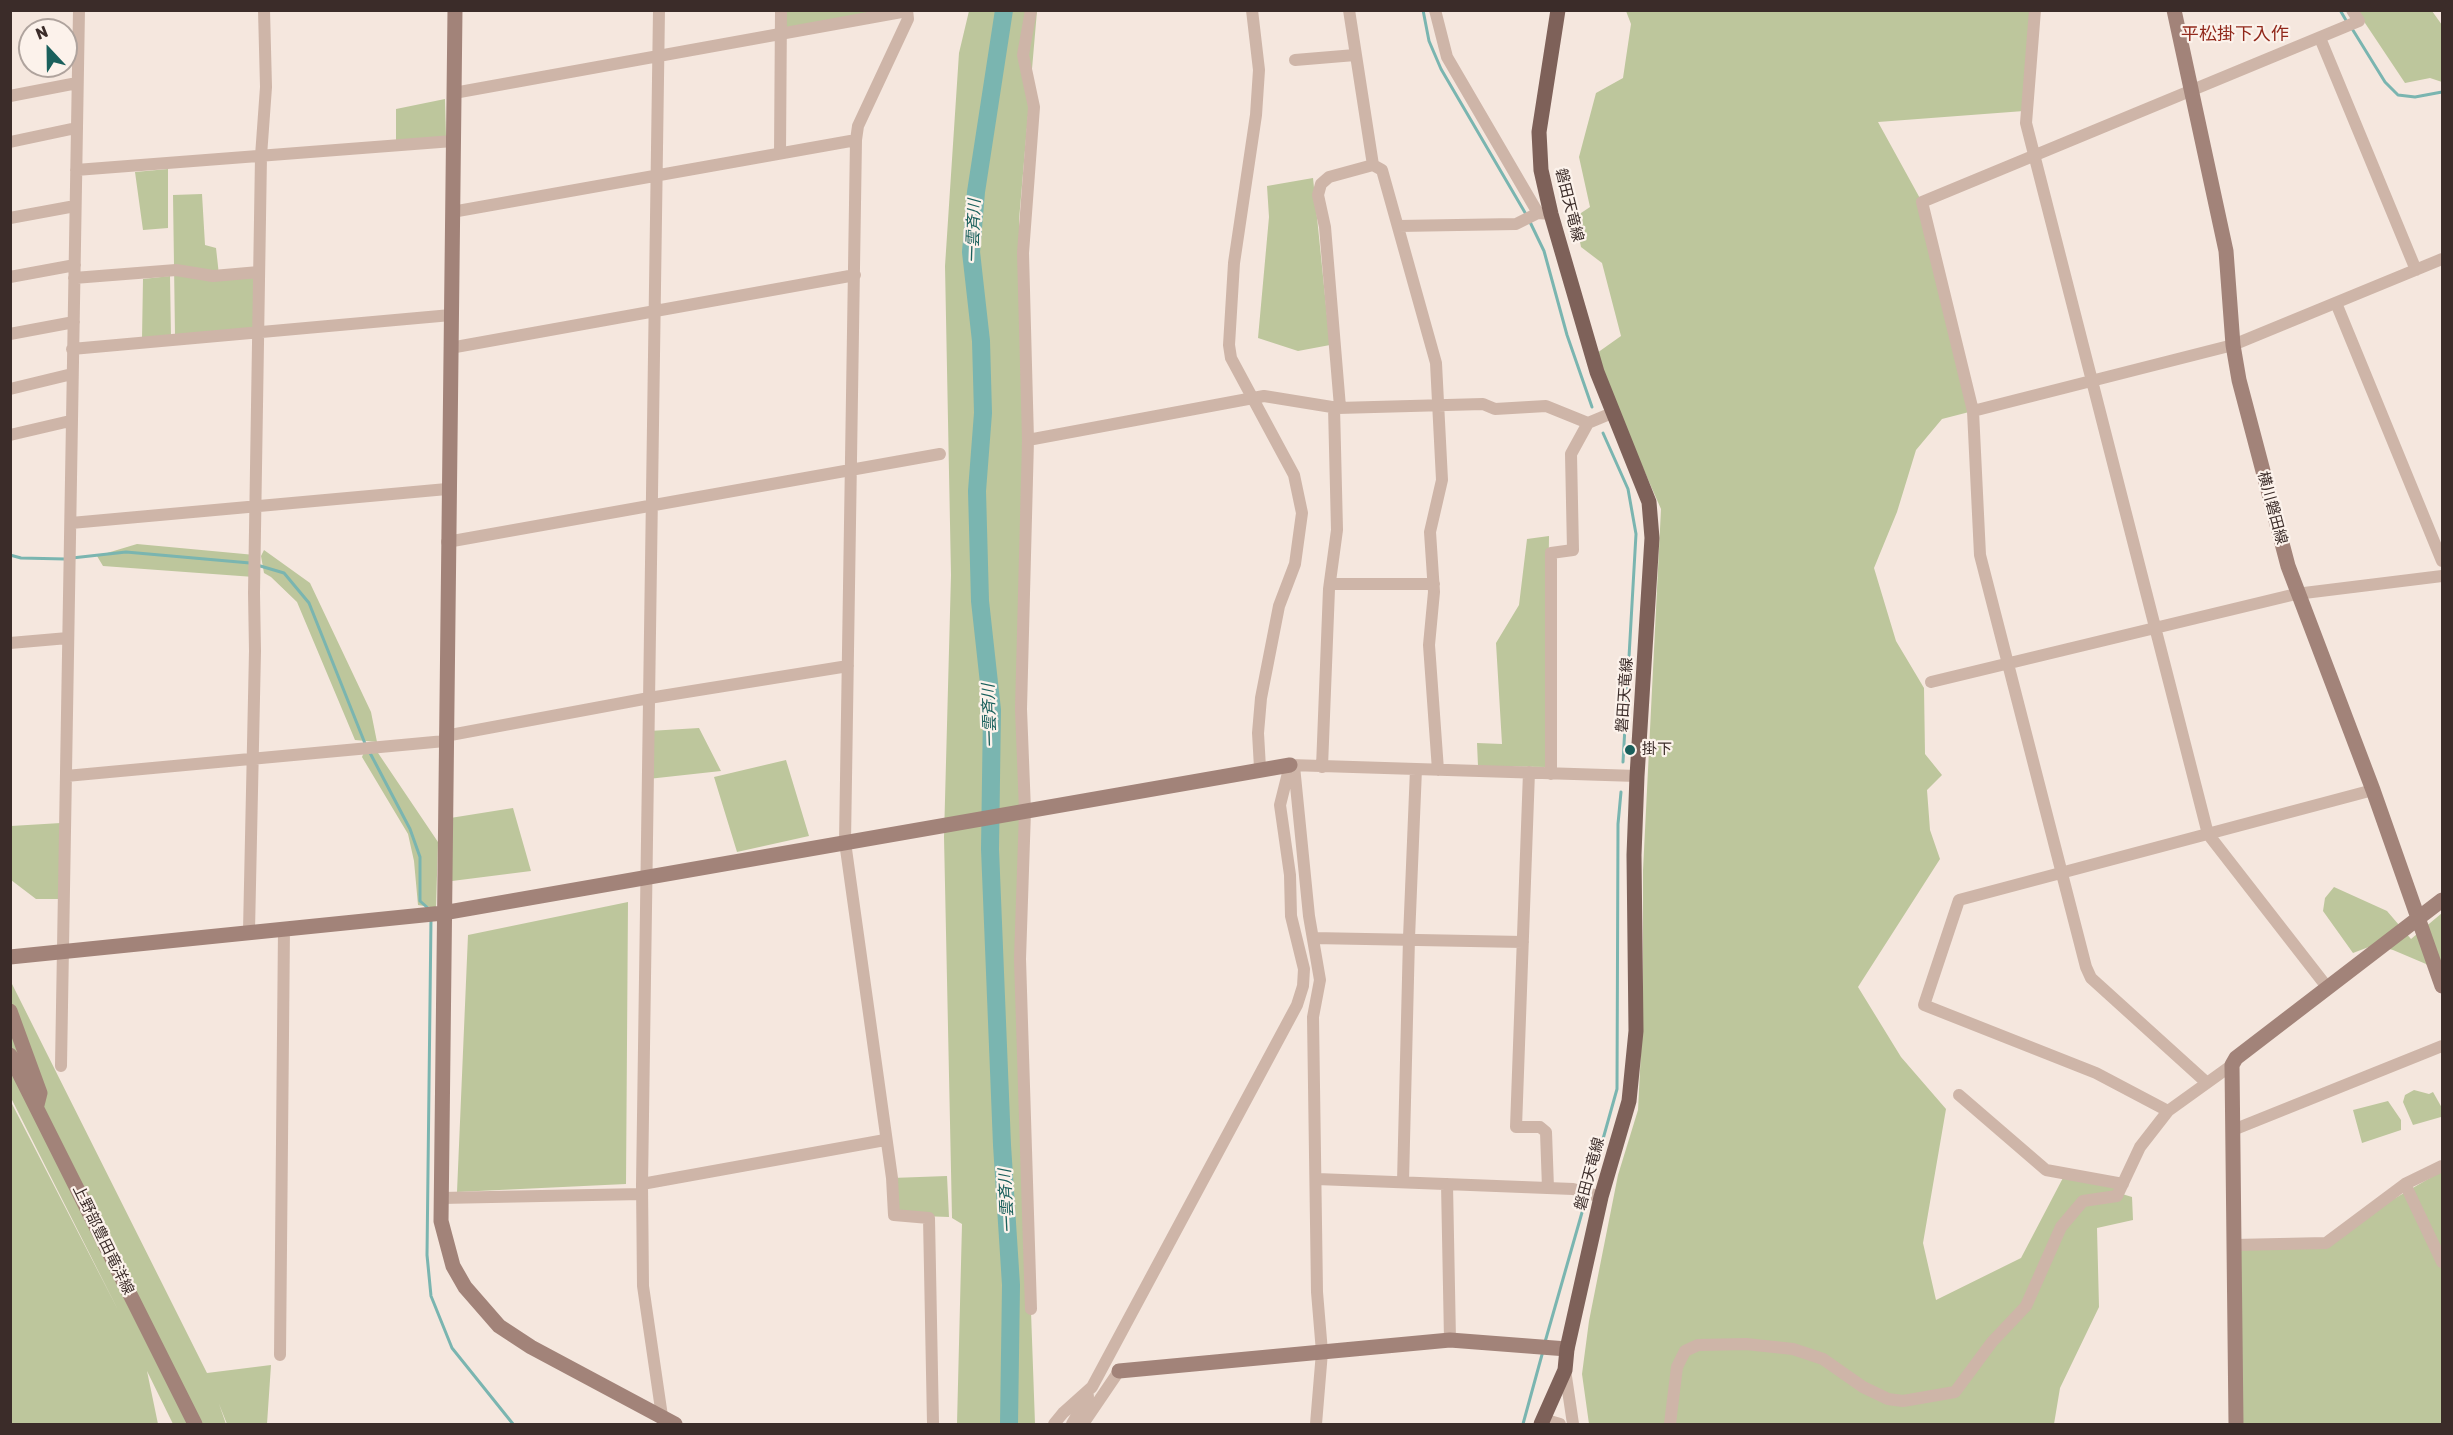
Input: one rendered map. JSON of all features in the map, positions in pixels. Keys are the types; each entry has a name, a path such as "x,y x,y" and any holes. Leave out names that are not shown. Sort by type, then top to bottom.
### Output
{"main road":[{"name":"磐田天竜線","path":"1542,1422 1565,1370 1567,1349 1601,1197 1629,1101 1636,1031 1634,855 1637,776 1651,571 1652,517 1643,482 1612,413 1537,215 1541,170 1539,132 1558,10"}],"street":[{"path":"61,1066 70,657 68,638 71,523 70,421 74,322 79,10"},
{"path":"249,931 261,156 266,87 264,10"},
{"path":"454,10 447,489 441,1221 453,1266 465,1287 499,1326 531,1347 662,1421 675,1425"},
{"path":"659,10 642,1189 643,1286 662,1421"},
{"path":"780,153 781,10"},
{"path":"1031,10 1023,56 1034,107 1023,253 1028,440 1021,709 1025,811 1020,959 1031,1309"},
{"path":"1252,10 1259,70 1256,115 1234,263 1228,329 1231,358 1294,475 1302,513 1301,537 1295,564 1279,606 1261,698 1258,733 1260,768"},
{"path":"1349,10 1373,165"},
{"path":"1399,226 1516,225 1537,215 1448,57 1435,10"},
{"path":"2035,10 2026,123 2033,157 2208,834 2328,987"},
{"name":"横川磐田線","path":"2174,10 2226,251 2233,345 2259,460 2296,594 2373,790 2442,986"},
{"path":"2207,1083 2091,978 1980,555 1972,411 1922,202 2359,21 2352,10"},
{"path":"454,93 907,11 908,19 858,126 856,140 845,842 892,1178 894,1215 929,1218 933,1425"},
{"path":"2320,38 2416,270"},
{"path":"1295,60 1355,55"},
{"path":"10,96 77,83"},
{"path":"10,142 76,128"},
{"path":"452,212 856,140"},
{"path":"76,170 453,141"},
{"path":"1322,767 1330,584 1337,531 1337,407 1325,227 1318,195 1321,184 1329,177 1373,165 1382,170 1436,363 1442,480 1430,532 1434,584 1429,645 1438,770"},
{"path":"10,218 75,206"},
{"path":"1972,411 2233,345 2442,259"},
{"path":"10,277 74,271 176,270 213,276 259,272"},
{"path":"450,348 855,275"},
{"path":"2336,303 2442,561"},
{"path":"72,349 451,315"},
{"path":"10,334 74,322"},
{"path":"10,389 72,374"},
{"path":"1028,440 1263,396 1337,407 1439,404 1483,405 1495,409 1546,406 1588,423"},
{"path":"1551,774 1551,553 1573,550 1571,454 1588,423 1612,413"},
{"path":"10,435 70,421"},
{"path":"447,542 940,454"},
{"path":"71,523 447,489"},
{"path":"1931,682 2296,594 2442,576"},
{"path":"1330,584 1434,584"},
{"path":"10,643 68,638"},
{"path":"66,776 445,738 650,698 848,666"},
{"path":"1292,766 1320,980 1314,1017 1317,1292 1322,1352 1316,1425"},
{"path":"1072,1425 1297,1005 1303,986 1302,954 1291,916 1290,875 1280,805 1292,766"},
{"path":"10,957 443,913 1260,768 1292,766 1637,776"},
{"path":"1403,1182 1416,769"},
{"path":"1529,772 1516,1127 1540,1127 1545,1132 1548,1188"},
{"path":"2168,1112 2096,1073 1924,1005 1959,900 2373,790"},
{"path":"1670,1425 1677,1367 1685,1351 1698,1346 1746,1344 1793,1349 1823,1359 1863,1387 1888,1399 1903,1401 1955,1392 1992,1342 2026,1306 2061,1227 2083,1201 2117,1196 2140,1147 2168,1112 2232,1065 2236,1058 2442,900"},
{"path":"280,1355 284,928"},
{"path":"1313,938 1409,938 1523,942"},
{"path":"10,1011 40,1093 37,1108"},
{"path":"2233,1130 2442,1046"},
{"name":"上野部豊田竜洋線","path":"10,1055 195,1425"},
{"path":"2232,1065 2236,1425"},
{"path":"1959,1095 2046,1170 2122,1184"},
{"path":"441,1198 642,1189 885,1140"},
{"path":"2234,1245 2326,1243 2405,1184 2442,1166"},
{"path":"1317,1179 1573,1189 1601,1197"},
{"path":"1447,1184 1450,1340"},
{"path":"2405,1184 2442,1262"},
{"path":"1083,1425 1119,1371 1450,1340 1567,1349"},
{"path":"1565,1370 1573,1425"},
{"path":"1054,1425 1063,1413 1092,1387"},
{"path":"1542,1422 1560,1425"}],"green space":[{"path":"782,11 887,11 781,34"},
{"path":"969,11 1037,11 1019,220 1026,521 1024,842 1026,1171 1035,1424 957,1424 962,1224 952,1218 944,837 951,575 945,266 959,53"},
{"path":"1626,11 2032,11 2024,111 1878,122 1922,202 1973,411 1942,419 1916,450 1897,512 1874,568 1896,641 1924,688 1925,754 1942,775 1927,790 1930,830 1940,859 1858,987 1901,1057 1946,1109 1923,1243 1936,1300 2021,1258 2065,1174 2123,1184 2119,1193 2132,1197 2133,1220 2097,1228 2099,1307 2060,1388 2054,1424 1589,1424 1582,1374 1589,1321 1618,1175 1638,1110 1643,1012 1643,870 1661,509 1625,427 1597,353 1621,336 1602,263 1581,247 1575,217 1590,207 1579,157 1596,93 1623,78 1631,24"},
{"path":"2357,11 2432,11 2442,25 2442,82 2430,78 2405,83"},
{"path":"445,99 446,137 396,142 396,109"},
{"path":"168,169 168,228 143,230 135,172"},
{"path":"1313,178 1330,345 1298,351 1258,338 1269,217 1267,186"},
{"path":"202,194 205,245 216,248 219,275 259,272 258,329 175,335 173,195"},
{"path":"170,276 171,337 142,339 143,279"},
{"path":"1549,536 1546,767 1478,766 1477,743 1502,744 1496,643 1519,605 1527,539"},
{"path":"137,544 255,555 254,577 103,566 97,556"},
{"path":"264,550 310,583 371,712 377,742 355,740 297,602 264,573 261,556"},
{"path":"699,728 721,771 648,779 649,731"},
{"path":"374,747 438,842 436,908 418,905 414,861 408,834 362,757 364,752"},
{"path":"786,760 809,836 737,852 714,777"},
{"path":"513,808 531,871 444,882 444,819"},
{"path":"61,823 64,899 36,899 11,880 11,826"},
{"path":"2334,887 2387,911 2411,939 2442,913 2442,982 2426,964 2393,950 2374,945 2353,953 2323,911 2325,898"},
{"path":"628,902 626,1184 457,1192 468,935"},
{"path":"11,982 207,1373 271,1365 267,1424 227,1424 219,1404 226,1424 173,1424 147,1371 158,1424 11,1424 10,1100 118,1310 11,1098"},
{"path":"2414,1090 2429,1094 2433,1092 2442,1108 2441,1117 2413,1125 2403,1102 2405,1095"},
{"path":"2388,1101 2401,1120 2401,1130 2362,1143 2353,1110"},
{"path":"2442,1171 2442,1424 2236,1424 2240,1245 2309,1248"},
{"path":"947,1176 949,1217 894,1215 892,1178"}],"waterway":[{"name":"一雲斉川","path":"1004,10 976,192 971,252 981,341 983,413 977,491 980,601 992,710 990,849 1002,1145 1011,1285 1009,1424"},
{"path":"1423,10 1429,41 1441,69 1527,216"},
{"path":"2340,10 2347,22"},
{"path":"2351,27 2385,82 2398,95 2415,97 2442,92"},
{"path":"1530,222 1544,251 1567,335 1592,407"},
{"path":"1603,433 1628,489 1636,534 1623,762"},
{"path":"72,558 126,552 250,563"},
{"path":"10,555 21,558 65,559"},
{"path":"257,565 284,573 309,603 366,746"},
{"path":"369,751 410,829 420,857 420,901 429,909"},
{"path":"1589,1189 1617,1089 1618,824 1621,792"},
{"path":"431,918 427,1255 431,1296 452,1348 513,1424"},
{"path":"1545,1342 1587,1195"},
{"path":"1523,1424 1543,1351"}],"place":[{"name":"掛下","path":"1630,750"}],"district":[{"name":"平松掛下入作","path":"2235,35"}]}
